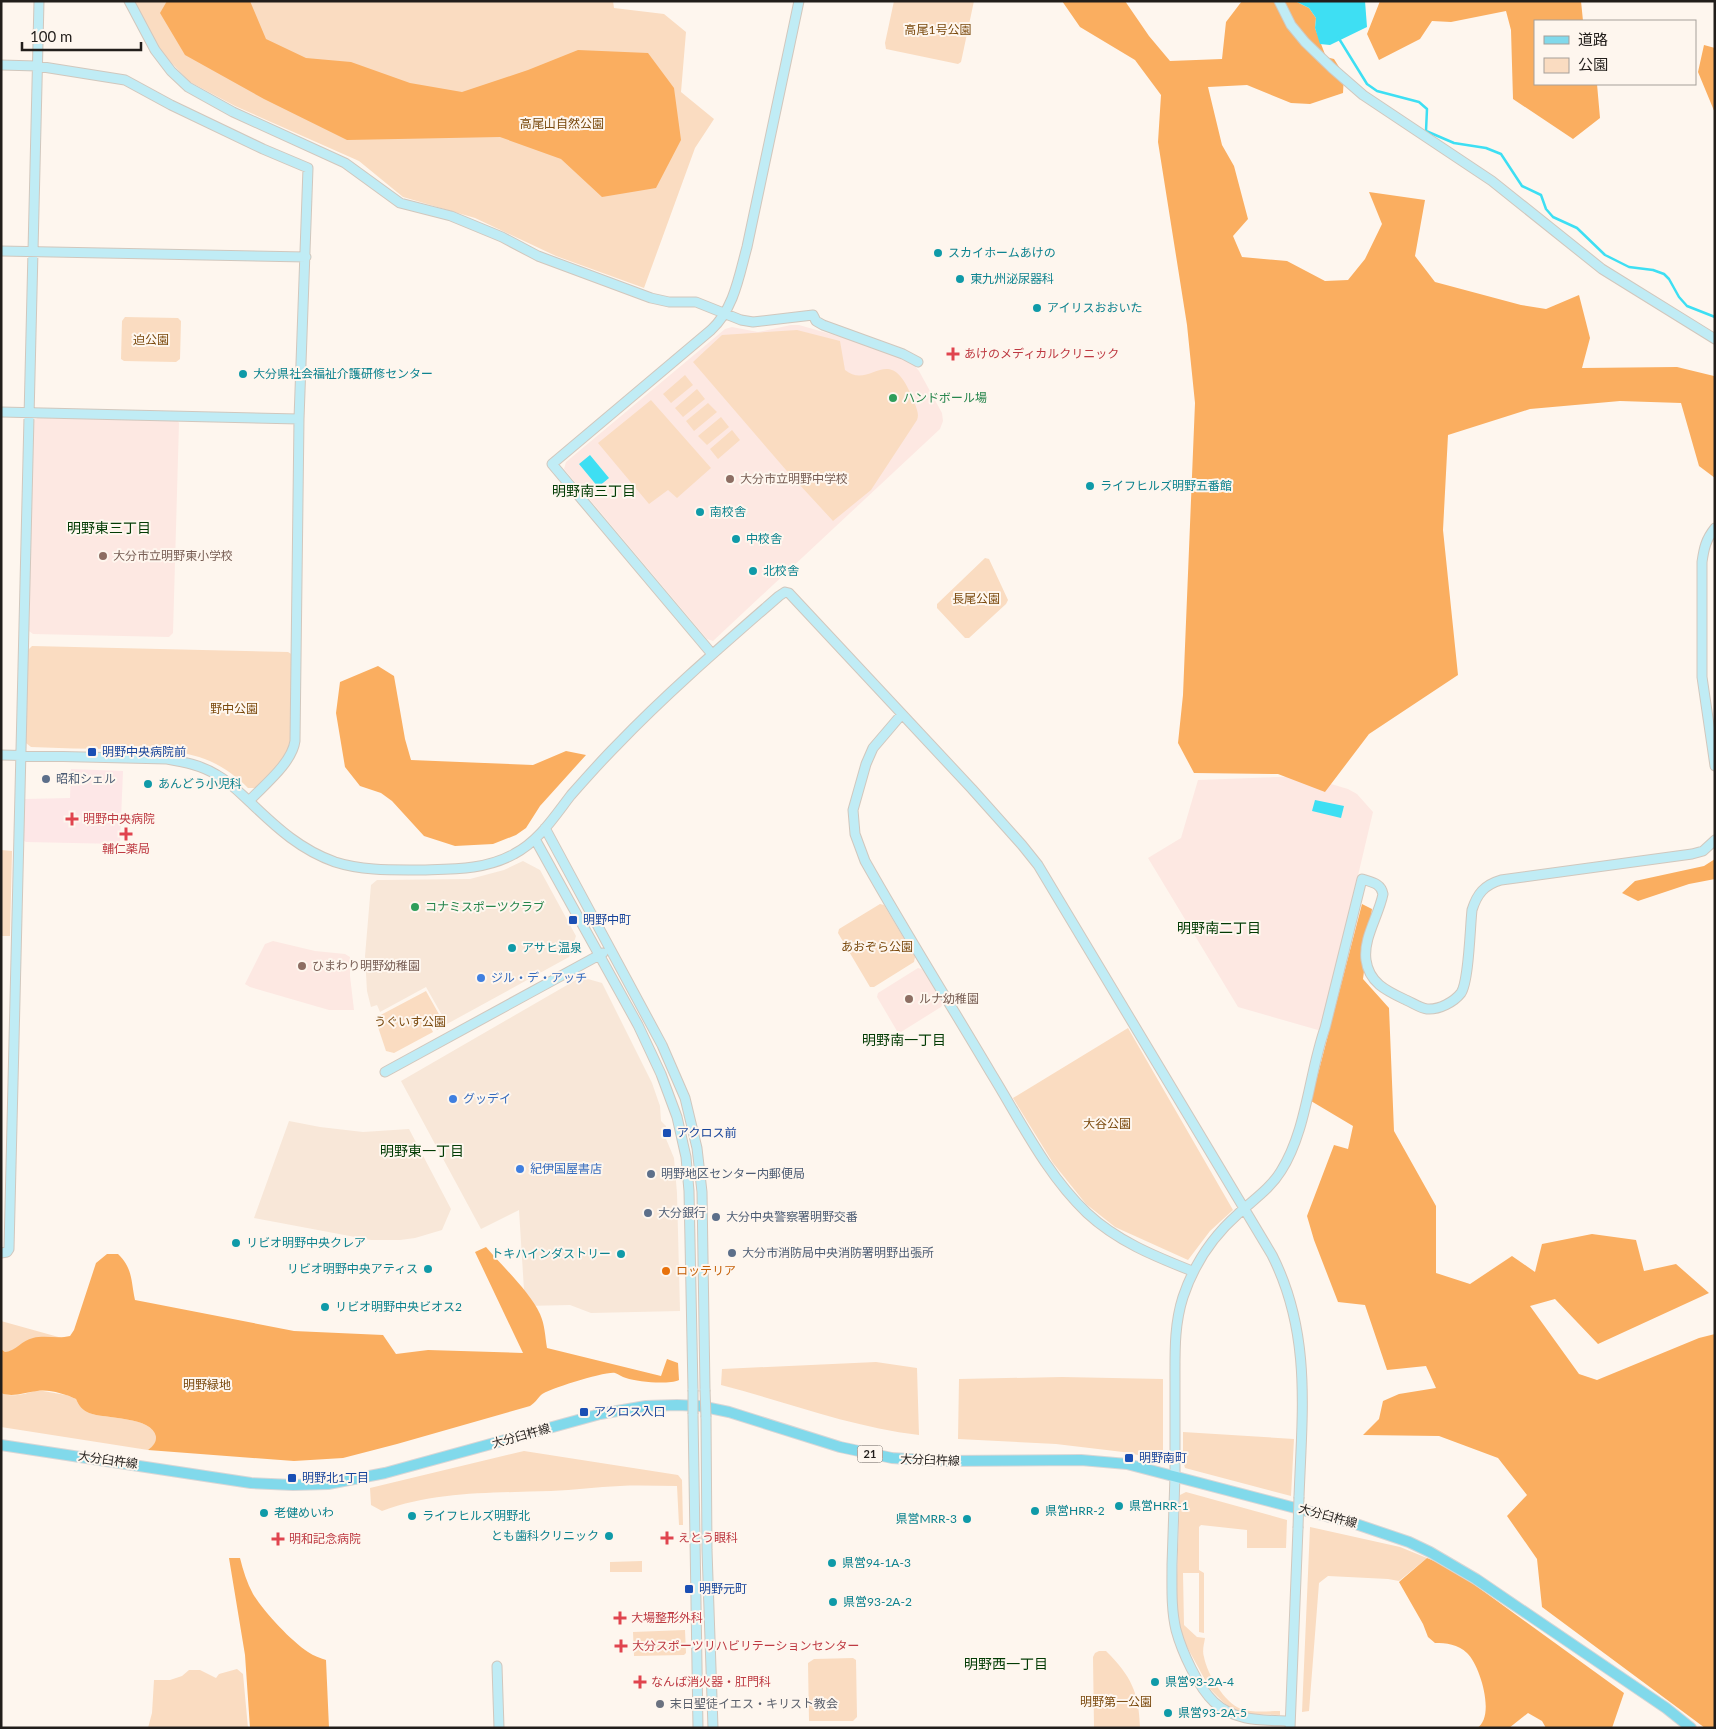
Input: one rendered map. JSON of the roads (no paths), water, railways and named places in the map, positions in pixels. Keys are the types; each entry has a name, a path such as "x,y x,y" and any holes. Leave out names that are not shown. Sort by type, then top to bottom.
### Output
{"main road":[{"name":"大分臼杵線","path":"1,1445 251,1482 293,1485 328,1484 385,1473 600,1414 640,1407 677,1405 700,1406 728,1412 840,1447 892,1458 941,1461 1098,1460 1140,1467 1374,1529 1409,1542 1430,1552 1484,1584 1666,1708 1690,1728"}],"street":[{"path":"1,1253 7,1252 9,1249 39,1"},
{"path":"129,1 155,50 171,71 188,87 233,112 345,163 400,204 451,216 538,256 639,294 663,301 696,302 725,314 754,322 813,315 816,321 823,326 903,354 918,362"},
{"path":"712,654 552,464 711,330 725,314 737,284 747,247 799,1"},
{"path":"1279,1 1291,25 1305,42 1363,94 1492,181 1602,269 1715,339"},
{"path":"1,65 37,66 125,80 263,149 308,168 299,419 297,657 294,746 292,755 249,801"},
{"path":"1,250 306,257"},
{"path":"1,412 299,419"},
{"path":"1715,528 1704,548 1702,562 1701,665 1715,766"},
{"path":"1,755 167,759 184,762 217,774 289,838 306,849 338,863 375,870 451,869 492,864 513,855 535,839 572,794 617,745 712,654 779,596 786,592 790,593 991,810 1038,865 1244,1208 1282,1275 1299,1339 1303,1385 1290,1724 1240,1718 1223,1710 1205,1692 1185,1655 1176,1631 1172,1599 1175,1476 1175,1332 1180,1305 1192,1271 1218,1234 1244,1208 1276,1179 1292,1149 1305,1105 1317,1050 1325,1028 1362,880 1379,885 1383,894 1366,949 1366,962 1369,973 1375,982 1387,991 1421,1007 1429,1009 1438,1008 1451,1002 1461,992 1465,980 1472,910 1475,899 1485,887 1501,880 1692,854 1703,851 1715,840"},
{"path":"902,714 874,748 866,764 853,810 855,834 865,861 1010,1104 1059,1182 1088,1214 1122,1239 1138,1249 1192,1271"},
{"path":"545,828 672,1066 694,1132 703,1209 707,1550 713,1728"},
{"path":"535,839 654,1058 671,1098 683,1143 689,1191 698,1728"},
{"path":"385,1072 610,949"},
{"path":"497,1666 499,1728"}],"water":[{"path":"1295,1 1365,1 1367,27 1330,45 1320,44 1315,28 1316,18 1309,8"},
{"path":"590,455 609,478 598,487 579,464"},
{"path":"1315,800 1344,806 1341,818 1312,811"}],"waterway":[{"path":"1338,37 1367,84 1377,91 1419,102 1427,109 1426,131 1454,143 1486,148 1501,154 1522,186 1541,195 1546,209 1553,217 1577,228 1605,255 1629,267 1653,270 1664,274 1687,306 1715,317"}],"place":[{"name":"スカイホームあけの","path":"938,253"},
{"name":"東九州泌尿器科","path":"960,279"},
{"name":"アイリスおおいた","path":"1037,308"},
{"name":"あけのメディカルクリニック","path":"953,354"},
{"name":"大分県社会福祉介護研修センター","path":"243,374"},
{"name":"ハンドボール場","path":"893,398"},
{"name":"大分市立明野中学校","path":"730,479"},
{"name":"ライフヒルズ明野五番館","path":"1090,486"},
{"name":"南校舎","path":"700,512"},
{"name":"中校舎","path":"736,539"},
{"name":"大分市立明野東小学校","path":"103,556"},
{"name":"北校舎","path":"753,571"},
{"name":"明野中央病院前","path":"92,752"},
{"name":"昭和シェル","path":"46,779"},
{"name":"あんどう小児科","path":"148,784"},
{"name":"明野中央病院","path":"72,819"},
{"name":"輔仁薬局","path":"126,834"},
{"name":"コナミスポーツクラブ","path":"415,907"},
{"name":"明野中町","path":"573,920"},
{"name":"アサヒ温泉","path":"512,948"},
{"name":"ひまわり明野幼稚園","path":"302,966"},
{"name":"ジル・デ・アッチ","path":"481,978"},
{"name":"ルナ幼稚園","path":"909,999"},
{"name":"グッデイ","path":"453,1099"},
{"name":"アクロス前","path":"667,1133"},
{"name":"紀伊国屋書店","path":"520,1169"},
{"name":"明野地区センター内郵便局","path":"651,1174"},
{"name":"大分銀行","path":"648,1213"},
{"name":"大分中央警察署明野交番","path":"716,1217"},
{"name":"リビオ明野中央クレア","path":"236,1243"},
{"name":"大分市消防局中央消防署明野出張所","path":"732,1253"},
{"name":"トキハインダストリー","path":"621,1254"},
{"name":"リビオ明野中央アティス","path":"428,1269"},
{"name":"ロッテリア","path":"666,1271"},
{"name":"リビオ明野中央ビオス2","path":"325,1307"},
{"name":"アクロス入口","path":"584,1412"},
{"name":"明野南町","path":"1129,1458"},
{"name":"明野北1丁目","path":"292,1478"},
{"name":"県営HRR-1","path":"1119,1506"},
{"name":"県営HRR-2","path":"1035,1511"},
{"name":"老健めいわ","path":"264,1513"},
{"name":"ライフヒルズ明野北","path":"412,1516"},
{"name":"県営MRR-3","path":"967,1519"},
{"name":"とも歯科クリニック","path":"609,1536"},
{"name":"えとう眼科","path":"667,1538"},
{"name":"明和記念病院","path":"278,1539"},
{"name":"県営94-1A-3","path":"832,1563"},
{"name":"明野元町","path":"689,1589"},
{"name":"県営93-2A-2","path":"833,1602"},
{"name":"大場整形外科","path":"620,1618"},
{"name":"大分スポーツリハビリテーションセンター","path":"621,1646"},
{"name":"なんば消火器・肛門科","path":"640,1682"},
{"name":"県営93-2A-4","path":"1155,1682"},
{"name":"末日聖徒イエス・キリスト教会","path":"660,1704"},
{"name":"県営93-2A-5","path":"1168,1713"}],"district":[{"name":"明野南三丁目","path":"594,491"},
{"name":"明野東三丁目","path":"109,528"},
{"name":"明野南二丁目","path":"1219,928"},
{"name":"明野南一丁目","path":"904,1040"},
{"name":"明野東一丁目","path":"422,1151"},
{"name":"明野西一丁目","path":"1006,1664"}],"park label":[{"name":"高尾1号公園","path":"938,30"},
{"name":"高尾山自然公園","path":"562,124"},
{"name":"迫公園","path":"151,340"},
{"name":"長尾公園","path":"976,599"},
{"name":"野中公園","path":"234,709"},
{"name":"あおぞら公園","path":"877,947"},
{"name":"うぐいす公園","path":"410,1022"},
{"name":"大谷公園","path":"1107,1124"},
{"name":"明野緑地","path":"207,1385"},
{"name":"明野第一公園","path":"1116,1702"}]}
